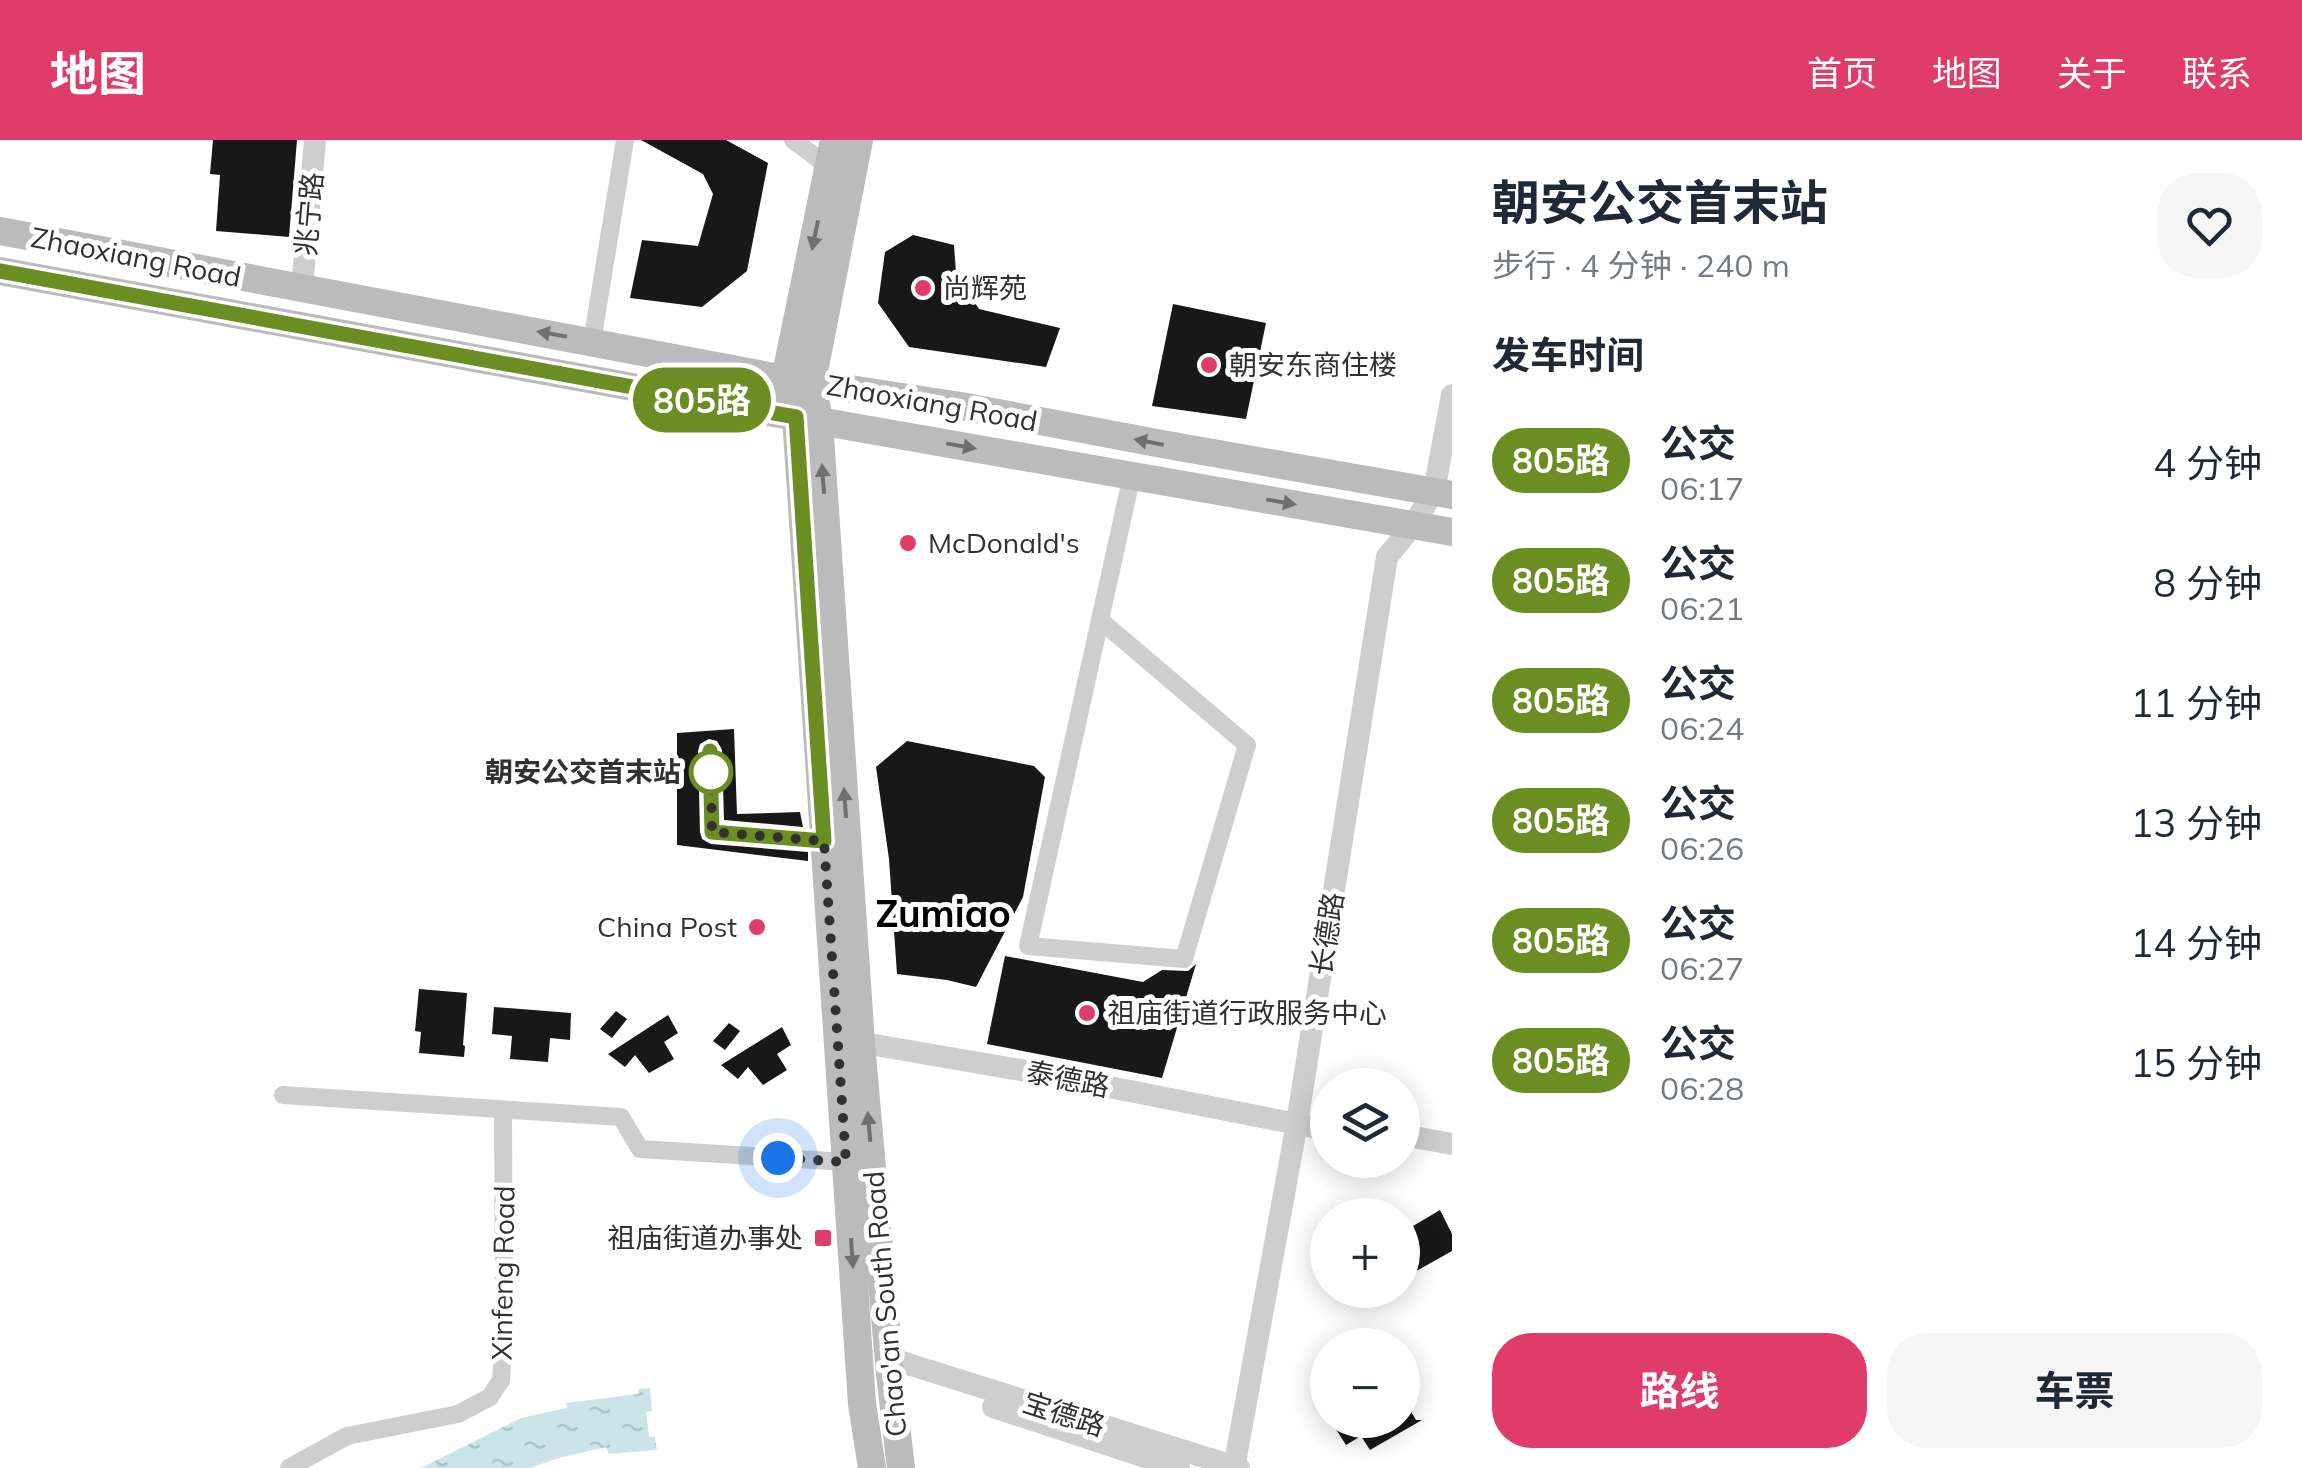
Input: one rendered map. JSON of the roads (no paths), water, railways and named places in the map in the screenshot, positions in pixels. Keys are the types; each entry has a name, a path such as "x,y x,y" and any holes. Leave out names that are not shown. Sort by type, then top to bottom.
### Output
{"main road":[{"path":"798,380 859,140"},
{"path":"808,419 798,380 832,154"},
{"name":"Zhaoxiang Road","path":"0,231 798,380 1443,493"},
{"name":"Zhaoxiang Road","path":"0,271 1452,532"},
{"name":"Chao'an South Road","path":"808,419 824,841 902,1468"},
{"name":"Chao'an South Road","path":"808,419 849,1041 846,1162 862,1404 872,1468"}],"street":[{"name":"兆宁路","path":"302,288 314,140"},
{"path":"592,342 625,140"},
{"path":"793,140 832,154"},
{"path":"1443,493 1452,395"},
{"path":"1100,620 1247,745 1184,958 1028,946 1132,475"},
{"name":"长德路","path":"1236,1468 1297,1123 1387,556 1443,493"},
{"path":"710,751 712,832 824,841"},
{"name":"泰德路","path":"849,1041 1310,1125"},
{"path":"283,1095 621,1117 640,1149 846,1162"},
{"name":"Xinfeng Road","path":"290,1468 347,1436 458,1414 490,1397 501,1380 504,1110"},
{"path":"1420,1138 1452,1144"},
{"path":"1420,1148 1452,1154"},
{"name":"宝德路","path":"889,1366 1236,1468"},
{"name":"宝德路","path":"889,1366 1179,1468"}],"water":[{"path":"650,1388 652,1411 646,1412 649,1436 655,1437 657,1450 609,1454 606,1447 530,1468 421,1468 521,1418 567,1408 566,1403 638,1394 639,1389"}],"place":[{"name":"尚辉苑","path":"923,288"},
{"name":"朝安东商住楼","path":"1209,365"},
{"name":"McDonald's","path":"908,543"},
{"name":"朝安公交首末站","path":"711,772"},
{"name":"China Post","path":"757,927"},
{"name":"祖庙街道行政服务中心","path":"1087,1013"},
{"name":"祖庙街道办事处","path":"823,1238"}],"district":[{"name":"Zumiao","path":"943,914"}]}
